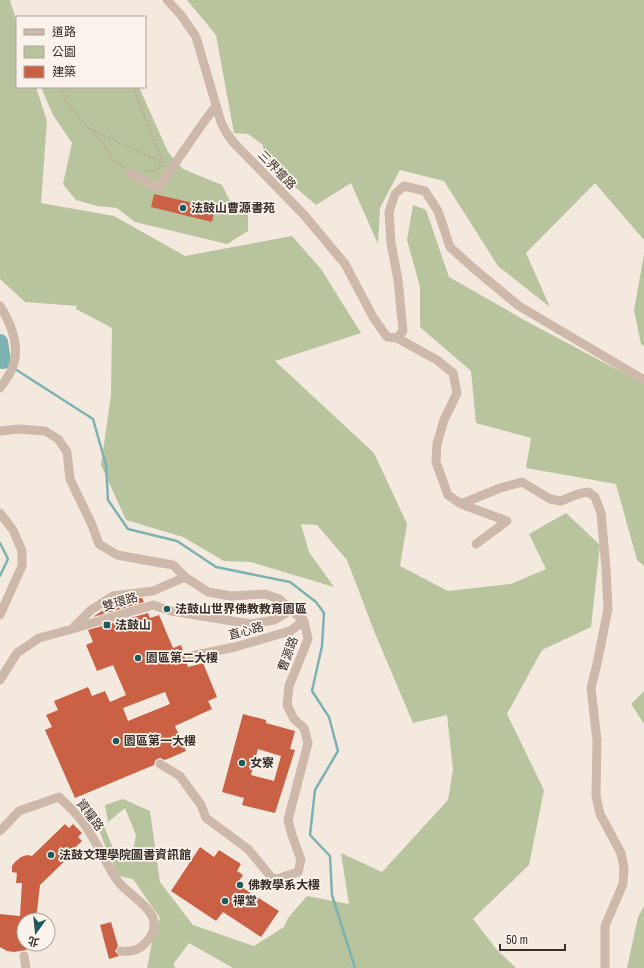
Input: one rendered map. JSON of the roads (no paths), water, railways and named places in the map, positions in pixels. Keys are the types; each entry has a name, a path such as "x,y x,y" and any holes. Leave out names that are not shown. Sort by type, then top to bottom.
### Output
{"street":[{"name":"三界壇路","path":"167,0 181,15 196,38 221,122 234,143 305,216 345,264 370,312 388,337 397,338 437,360 453,373 457,393 444,420 437,444 436,462 448,495 461,504"},
{"path":"130,173 158,188 202,122 216,106"},
{"path":"397,338 403,331 403,324 398,280 391,244 389,212 395,194 404,186 425,191 438,211 450,246 472,268 519,306 644,380"},
{"path":"0,306 6,315 14,334 16,349 12,369 2,385"},
{"path":"0,431 18,429 45,431 58,439 67,452 70,479 92,525 99,544 117,555 174,565 185,577 208,592 231,596 265,594 279,599 304,622"},
{"path":"461,504 500,488 522,482 550,499 561,502 578,494 588,492 595,497 601,513 608,609 597,664 590,688 597,741 596,796 600,814 622,853 624,868 623,884 605,926 605,968"},
{"path":"461,504 507,521 476,544"},
{"path":"0,513 13,530 22,551 22,566 0,615"},
{"path":"72,629 91,610 112,596 153,591 185,577"},
{"path":"153,591 164,608"},
{"name":"雙環路","path":"0,680 17,653 39,638 153,605 171,611 251,624 274,620 290,610"},
{"name":"直心路","path":"191,656 235,647 290,631 304,622"},
{"name":"曹源路","path":"160,764 180,776 201,805 206,818 248,849 272,878 278,879 298,872 301,860 288,820 308,742 304,728 294,719 287,706 289,686 308,639 304,622"},
{"name":"資糧路","path":"0,831 19,811 59,797 79,817 118,881 148,908 154,922 152,935 142,947 129,951 121,950"},
{"path":"24,956 26,968"}],"waterway":[{"path":"0,342 3,361"},
{"path":"0,363 3,361 11,366"},
{"path":"15,369 93,419 106,465 108,500 128,529 177,541 216,567 290,582 316,602 324,613 322,646 312,691 329,717 338,751 315,790 310,835 330,856 332,895 355,968"},
{"path":"0,543 8,559 0,576"}],"place":[{"name":"法鼓山曹源書苑","path":"183,208"},
{"name":"法鼓山世界佛教教育園區","path":"167,609"},
{"name":"法鼓山","path":"107,625"},
{"name":"園區第二大樓","path":"138,658"},
{"name":"園區第一大樓","path":"116,741"},
{"name":"女寮","path":"242,763"},
{"name":"法鼓文理學院圖書資訊館","path":"51,855"},
{"name":"佛教學系大樓","path":"240,885"},
{"name":"禪堂","path":"225,901"}]}
